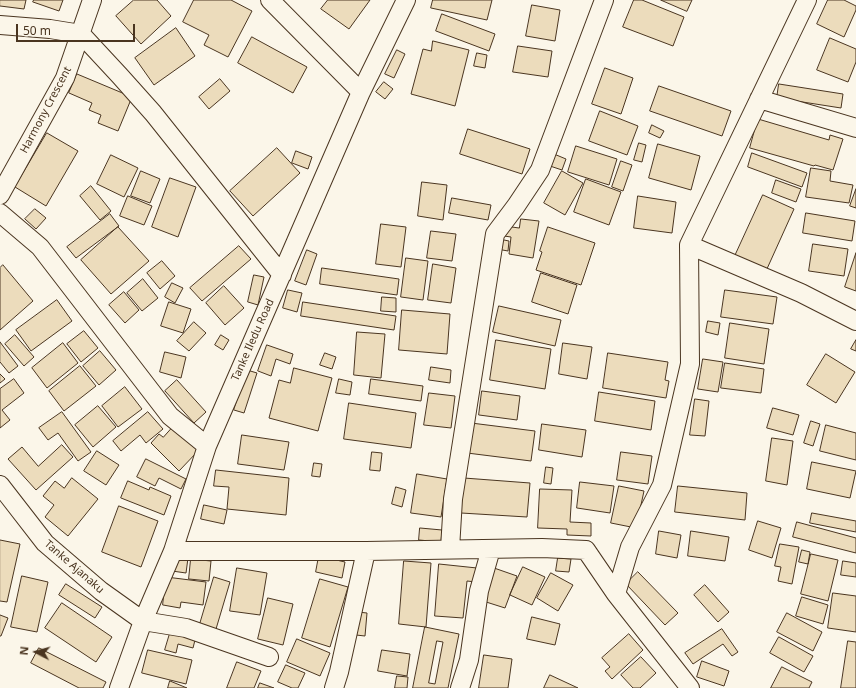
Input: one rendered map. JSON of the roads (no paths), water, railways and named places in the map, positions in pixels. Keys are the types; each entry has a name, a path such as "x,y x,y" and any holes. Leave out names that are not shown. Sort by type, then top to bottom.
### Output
{"street":[{"name":"Harmony Crescent","path":"0,195 65,78 92,0"},
{"path":"270,0 361,92"},
{"name":"Tanke Iledu Road","path":"119,688 143,620 173,551 207,446 282,275 311,203 361,92 406,0"},
{"path":"450,549 453,499 495,234 540,170 604,0"},
{"path":"616,594 630,547 662,484 690,364 689,245 807,0"},
{"path":"0,25 50,29 81,34 153,113 282,275"},
{"path":"759,99 856,128"},
{"path":"0,213 40,247 170,416 207,446"},
{"path":"689,245 801,293 856,321"},
{"name":"Tanke Ajanaku","path":"0,485 45,543 101,591 143,620"},
{"path":"173,551 366,551 542,548 586,550 616,594 690,688"},
{"path":"460,688 469,660 479,591 491,549"},
{"path":"334,688 339,672 366,551"},
{"path":"143,620 186,628 269,657"}]}
